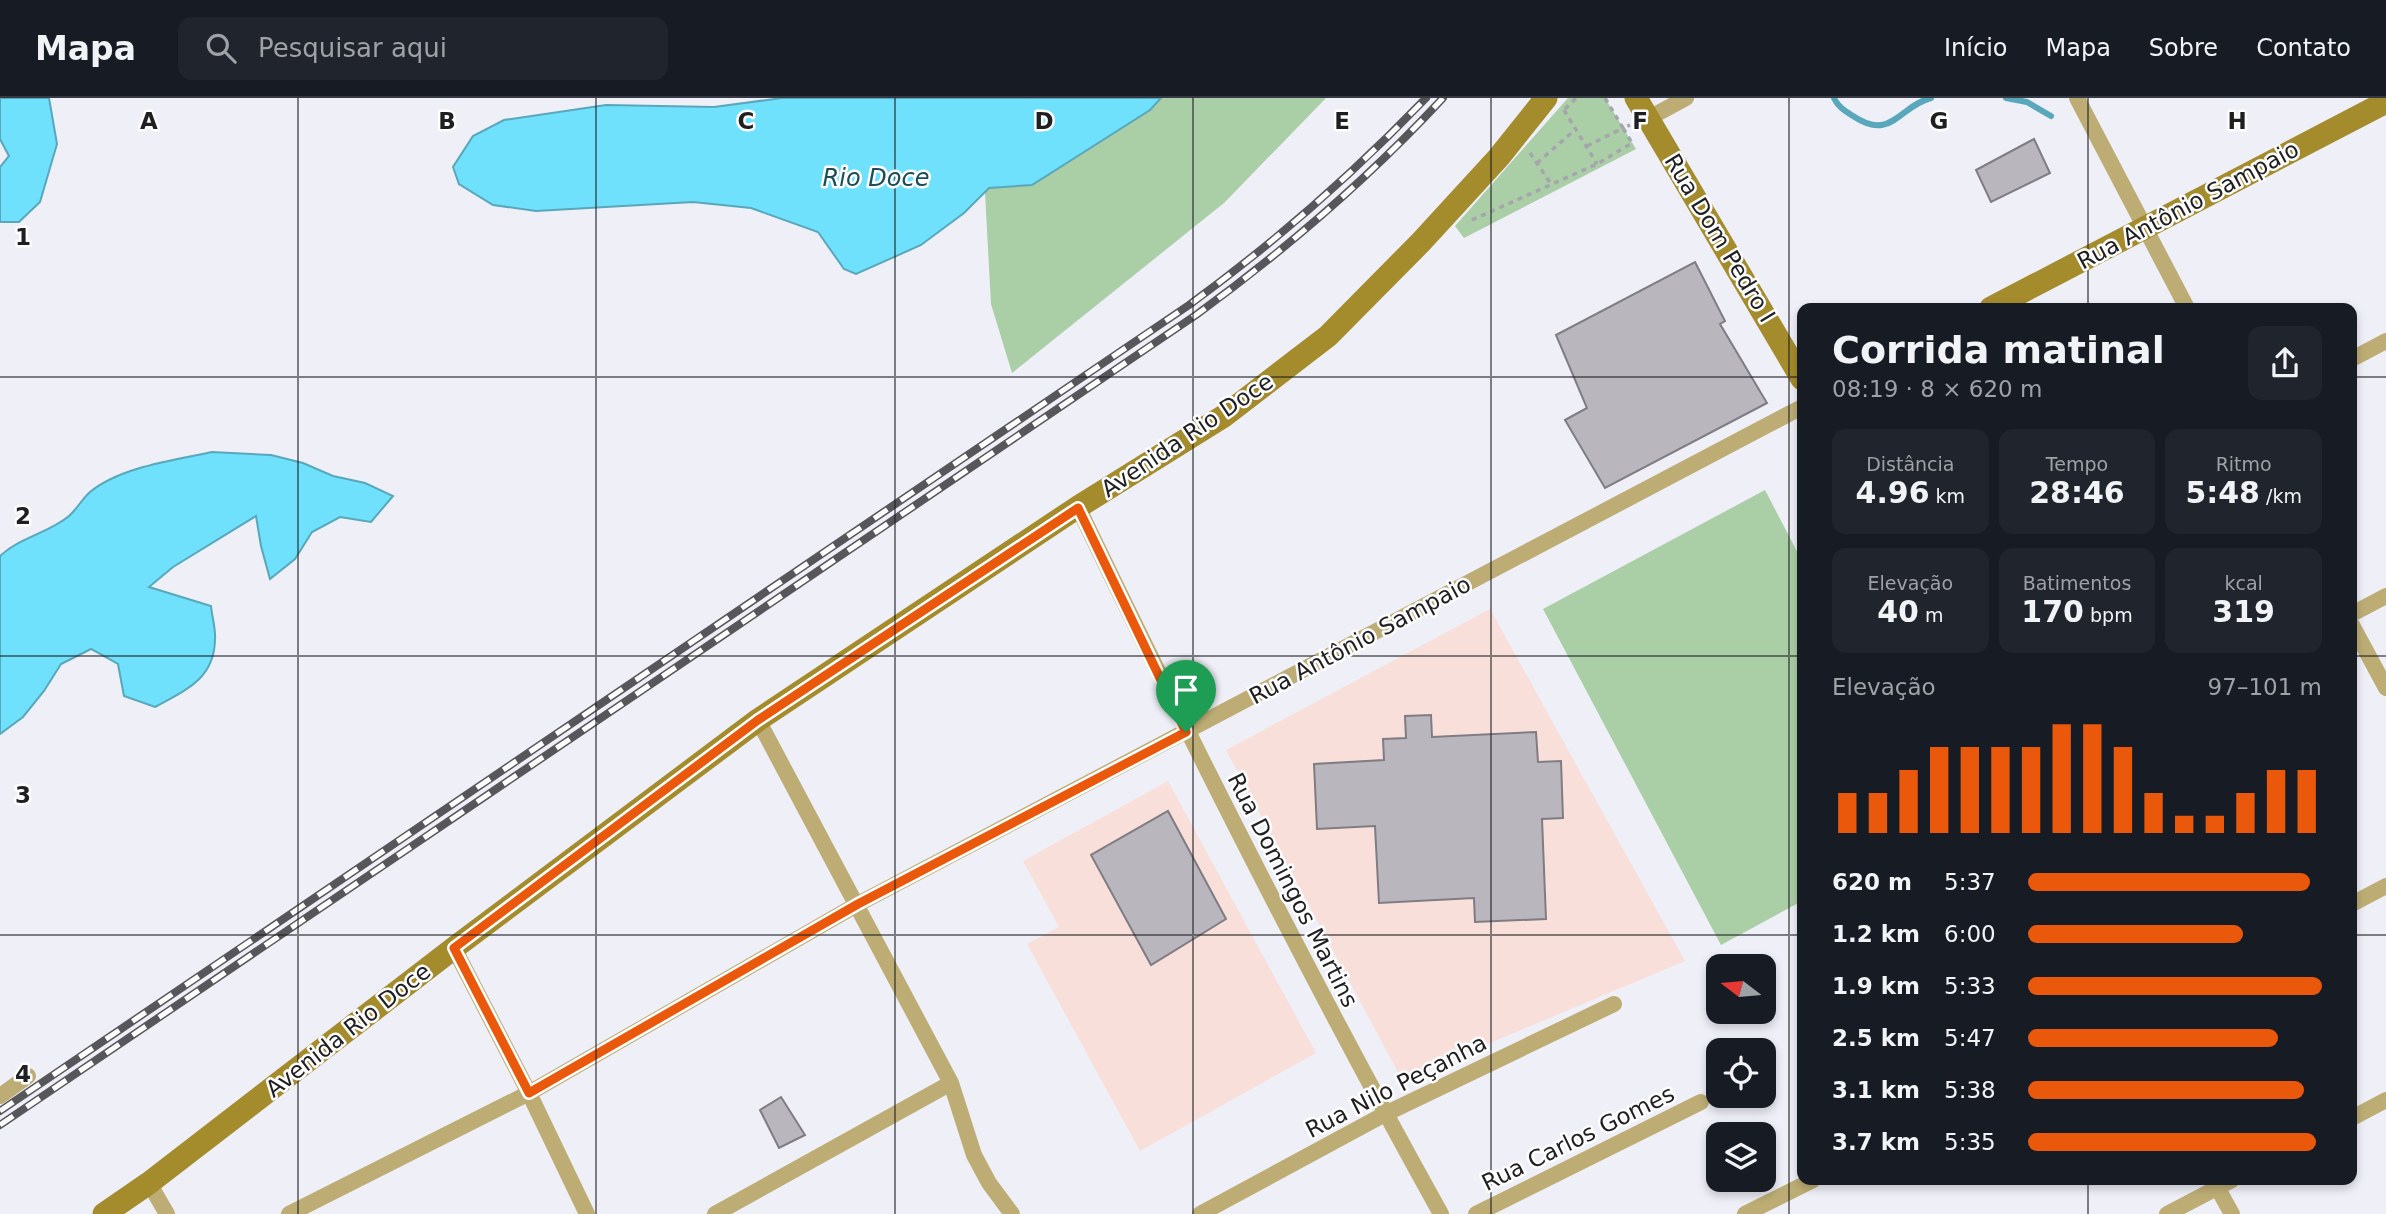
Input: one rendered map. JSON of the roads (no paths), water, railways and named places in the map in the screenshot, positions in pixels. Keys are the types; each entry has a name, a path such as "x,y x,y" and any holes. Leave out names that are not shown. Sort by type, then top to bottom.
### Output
{"street":[{"name":"Rua Dom Pedro I","path":"1636,98 1797,370"},
{"path":"1649,118 1686,98"},
{"path":"2077,98 2184,303"},
{"name":"Rua Antônio Sampaio","path":"2000,303 2386,102"},
{"name":"Avenida Rio Doce","path":"104,1214 149,1184 454,948 758,720 1078,508 1224,416 1328,336 1499,157 1555,104"},
{"path":"2357,356 2386,341"},
{"name":"Rua Antônio Sampaio","path":"289,1214 529,1093 858,904 1797,410"},
{"name":"Rua Domingos Martins","path":"1078,508 1186,732 1385,1114 1441,1214"},
{"path":"2357,611 2386,596"},
{"path":"2357,634 2386,688"},
{"path":"758,720 951,1083 974,1155 989,1183 1012,1214"},
{"path":"2357,901 2386,886"},
{"path":"454,948 529,1093 587,1214"},
{"name":"Rua Nilo Peçanha","path":"1200,1214 1385,1114 1614,1004"},
{"path":"0,1096 28,1076"},
{"path":"715,1214 951,1083"},
{"path":"2357,1115 2386,1100"},
{"name":"Rua Carlos Gomes","path":"1476,1214 1701,1102"},
{"path":"149,1184 167,1214"},
{"path":"1745,1214 1803,1185"},
{"path":"2167,1214 2212,1185"},
{"path":"2216,1185 2232,1214"}],"water":[{"path":"0,98 49,98 57,144 40,202 19,222 0,222 0,167 9,156 0,139"},
{"name":"Rio Doce","path":"782,98 1161,98 1150,110 1032,185 989,188 964,213 921,245 856,274 844,269 818,232 751,208 693,202 536,211 493,205 459,184 453,167 473,136 504,120 606,105 714,107"},
{"path":"212,452 271,455 303,463 333,476 365,483 393,496 371,522 340,517 312,532 295,559 270,579 256,516 173,567 149,587 211,606 215,636 210,665 187,689 155,707 124,696 118,664 91,649 61,664 23,717 0,734 0,556 16,544 61,522 102,483 132,470"}],"waterway":[{"path":"1834,98 1850,114 1866,123 1877,125 1895,120 1920,102 1931,98"},
{"path":"2006,98 2027,102 2051,116"}],"railway":[{"path":"0,1111 1189,305 1312,207 1426,98"},
{"path":"0,1125 1196,315 1262,265 1325,212 1385,157 1443,98"}]}
